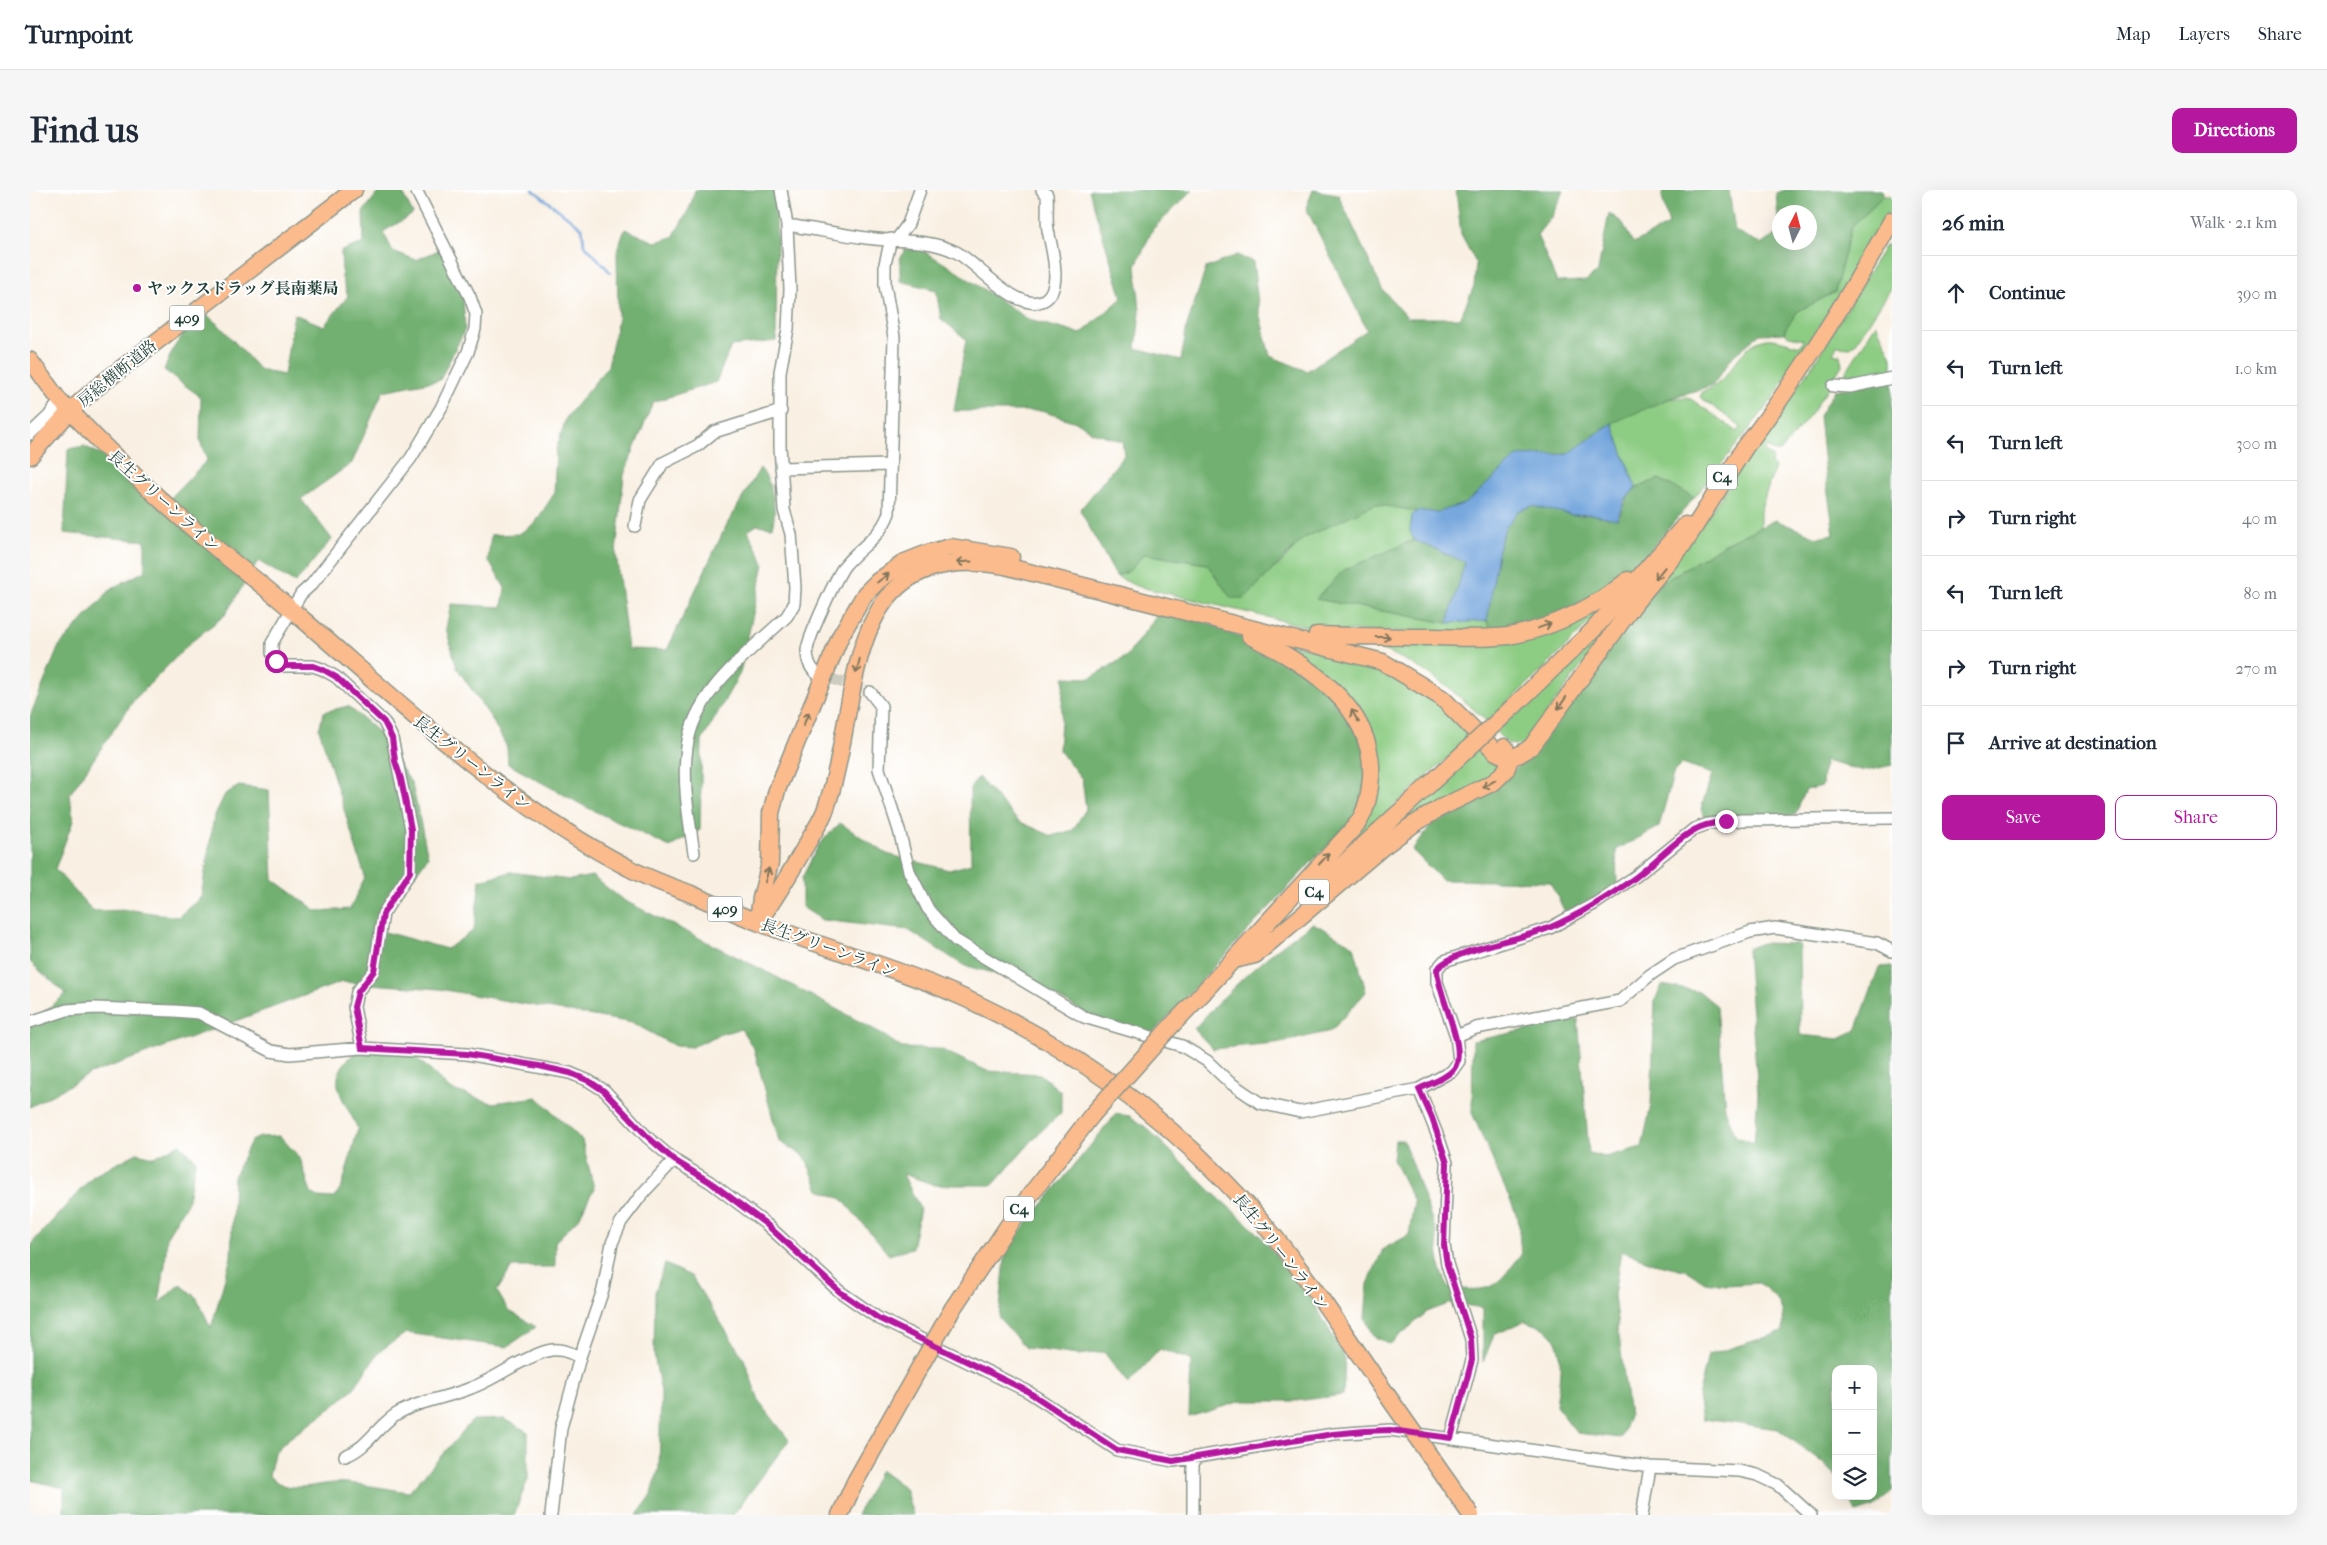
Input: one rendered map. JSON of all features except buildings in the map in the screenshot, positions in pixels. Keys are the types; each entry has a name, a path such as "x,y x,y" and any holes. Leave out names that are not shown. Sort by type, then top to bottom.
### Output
{"highway":[{"name":"房総横断道路","path":"30,456 65,406 96,388 354,190"},
{"name":"C4","path":"840,1515 855,1482 953,1308 1018,1211 1092,1115 1197,999 1514,706 1593,630 1678,534 1801,372 1851,292 1892,220"},
{"name":"長生グリーンライン","path":"65,406 112,455 163,503 292,609 430,731 516,800 559,829 633,870 758,922 932,984 984,1008 1037,1034 1133,1097 1191,1146 1252,1210 1308,1283 1471,1515"},
{"path":"758,922 775,900 825,810 835,778 863,645 873,618 885,599 903,582 947,563 977,562 1062,580 1382,662 1442,698 1496,752 1517,757 1532,746 1635,603 1683,545 1746,446"},
{"path":"1317,635 1478,638 1508,636 1540,628 1578,612 1614,591 1644,567 1678,534"},
{"path":"758,922 761,898 770,863 771,813 789,758 841,635 865,594 878,581 905,562 951,547 988,552 1317,635 1391,656 1444,690 1496,737 1506,749 1509,762 1506,770 1494,782 1440,808 1411,826 1384,846 1255,955 1238,960"},
{"path":"1197,999 1361,818 1370,789 1372,760 1364,731 1346,703 1312,674 1263,642 1216,620"}],"main road":[{"path":"30,360 65,406"}],"street":[{"path":"362,1048 354,1007 358,992 374,971 383,914 410,872 411,829 392,738 384,722 336,677 313,666 285,666 276,661 272,653 272,643 301,594 312,584 411,458 441,408 470,345 476,314 470,297 416,190"},
{"path":"694,853 685,766 692,726 720,681 787,616 794,604 791,534 784,510 782,468 780,372 788,329 790,289 787,225 781,190"},
{"path":"816,674 807,660 808,647 836,577 857,551 883,529 889,513 891,499 890,465 894,337 885,285 885,264 894,239 908,224 920,190"},
{"path":"787,225 868,238 894,239 940,246 969,260 1002,289 1025,301 1034,303 1044,301 1053,286 1055,270 1047,228 1047,195 1042,190"},
{"path":"1832,386 1850,387 1892,378"},
{"path":"30,434 49,416 65,406"},
{"path":"635,526 640,500 664,464 697,446 714,432 781,411"},
{"path":"782,468 890,465"},
{"path":"870,692 881,706 879,768 899,830 909,871 928,909 955,940 1084,1017 1182,1046 1206,1061 1229,1082 1260,1103 1300,1112 1419,1089 1452,1071 1459,1061 1456,1036 1437,982 1437,969 1444,961 1550,928 1596,904 1636,876 1694,829 1708,824 1742,820 1892,818"},
{"path":"1456,1036 1476,1028 1620,1001 1650,975 1674,959 1750,932 1775,928 1876,943 1892,951"},
{"path":"30,1022 67,1010 94,1008 174,1011 199,1014 271,1051 290,1054 362,1048 467,1054 570,1073 589,1081 604,1091 648,1137 674,1160 710,1182 766,1224 840,1292 878,1318 1027,1391 1117,1450 1173,1461 1333,1434 1390,1430 1650,1467 1719,1469 1757,1475 1778,1484 1811,1515"},
{"path":"1419,1089 1432,1118 1447,1163 1444,1245 1447,1264 1471,1339 1472,1360 1451,1438"},
{"path":"551,1515 554,1506 561,1428 580,1357 603,1290 612,1243 621,1222 643,1193 674,1160"},
{"path":"345,1456 363,1446 373,1433 395,1415 473,1388 519,1362 548,1350 567,1352 580,1357"},
{"path":"1193,1458 1193,1515"},
{"path":"1642,1515 1650,1467"}],"green space":[{"path":"380,190 401,190 413,214 383,232 393,251 416,260 441,249 463,295 465,329 440,380 383,391 352,463 301,499 332,539 295,583 258,561 225,615 191,642 134,700 70,794 73,821 55,869 93,911 132,910 178,917 201,897 214,817 225,794 239,786 269,790 273,879 317,911 350,909 365,877 319,729 324,712 348,706 377,731 412,784 428,857 374,929 447,949 474,930 480,880 511,872 570,880 592,876 623,900 769,973 879,1032 902,1048 940,1049 987,1071 1040,1074 1061,1092 1061,1113 1039,1133 993,1185 935,1185 903,1174 920,1209 912,1248 889,1255 842,1199 819,1190 805,1157 779,1141 754,1049 741,1029 723,1033 692,1047 675,1046 633,1023 439,989 342,982 90,1074 30,1107 30,1023 66,994 30,962 30,716 59,646 112,588 145,571 145,541 64,533 68,449 84,446 104,456 161,508 207,460 200,441 201,397 164,370 173,349 189,325 208,316 221,327 260,370 284,375 294,314 324,326 348,296 342,278 341,251 364,243 363,212"},
{"path":"695,190 775,190 777,243 776,341 731,346 716,382 653,402 624,475 616,553 628,649 667,650 726,526 760,468 771,488 774,520 772,527 757,525 748,531 764,564 740,673 702,741 700,830 670,847 586,807 508,764 507,747 491,718 457,668 446,628 451,604 502,607 505,588 488,560 491,535 519,534 535,523 554,494 556,450 566,418 608,366 618,318 617,252 625,229 655,242 673,237 690,207"},
{"path":"1089,190 1193,190 1153,229 1136,265 1140,312 1136,348 1181,360 1187,325 1206,268 1237,255 1253,262 1259,312 1270,356 1307,371 1367,330 1306,208 1313,190 1338,194 1382,289 1408,318 1460,318 1474,286 1476,263 1461,235 1456,190 1564,190 1552,216 1537,235 1557,282 1586,281 1598,271 1609,213 1623,223 1633,243 1669,225 1662,197 1663,190 1729,190 1735,231 1762,244 1772,237 1772,250 1817,250 1817,205 1777,205 1776,193 1785,190 1883,190 1883,196 1851,227 1835,292 1798,311 1785,329 1785,333 1760,334 1733,356 1713,385 1668,399 1612,423 1568,454 1518,456 1466,503 1439,512 1426,513 1375,504 1304,538 1245,598 1231,598 1207,564 1144,554 1128,572 1116,576 1080,510 1124,455 1122,441 1092,432 1079,423 1041,411 954,411 966,339 941,319 936,290 900,281 900,257 910,243 952,268 1029,320 1081,334 1122,298"},
{"path":"1883,196 1892,196 1892,207 1844,290 1766,408 1694,498 1659,479 1636,488 1612,422 1668,399 1688,397 1738,432 1741,427 1700,397 1703,391 1721,381 1740,356 1756,343 1771,339 1801,346 1804,339 1789,336 1785,333 1785,329 1798,311 1835,292 1851,227"},
{"path":"1886,244 1892,257 1892,287 1855,344 1850,347 1837,346 1833,353 1840,355 1842,365 1813,412 1780,452 1767,447 1764,451 1772,457 1771,464 1775,467 1760,511 1760,527 1725,544 1652,589 1709,514 1811,368"},
{"path":"1876,324 1892,357 1892,375 1880,379 1839,383"},
{"path":"1892,381 1892,765 1865,771 1824,761 1822,786 1806,790 1795,815 1706,821 1701,809 1712,774 1681,764 1674,771 1659,827 1616,850 1617,885 1567,916 1550,882 1442,880 1412,850 1440,814 1512,772 1533,751 1652,589 1725,544 1775,520 1817,537 1834,534 1819,416 1834,390"},
{"path":"1659,479 1694,498 1643,559 1601,592 1537,624 1491,632 1487,621 1499,546 1505,528 1518,511 1532,506 1580,516 1591,514 1608,518 1620,515 1626,500 1634,491"},
{"path":"1375,503 1423,510 1418,511 1410,531 1414,540 1344,570 1316,599 1448,623 1487,621 1491,632 1325,631 1136,586 1116,576 1128,572 1144,554 1207,564 1231,598 1279,565 1304,538"},
{"path":"1414,540 1465,562 1448,623 1316,599 1344,570"},
{"path":"1619,592 1552,661 1487,722 1445,685 1430,675 1398,657 1362,643 1462,642"},
{"path":"1628,602 1523,746 1508,744 1496,732"},
{"path":"1160,611 1206,622 1243,638 1309,677 1353,720 1368,766 1357,813 1152,1034 1090,1016 1032,983 963,965 908,930 822,920 802,907 802,878 819,844 840,823 887,854 949,870 971,864 970,789 978,777 1018,821 1052,836 1073,830 1086,809 1082,779 1059,750 1064,677 1090,678 1127,656"},
{"path":"1261,637 1375,665 1415,685 1474,735 1327,865"},
{"path":"1483,744 1497,761 1496,769 1491,777 1300,908"},
{"path":"1313,923 1354,946 1366,992 1331,1031 1284,1042 1213,1049 1194,1029 1221,999 1250,972 1280,946"},
{"path":"1762,943 1799,944 1800,1035 1839,1039 1856,1031 1879,967 1892,966 1892,1492 1872,1508 1856,1513 1851,1500 1877,1500 1877,1365 1832,1365 1832,1473 1823,1463 1778,1429 1702,1419 1698,1397 1708,1355 1783,1332 1782,1309 1776,1299 1759,1283 1726,1285 1705,1282 1688,1271 1654,1263 1621,1251 1614,1295 1629,1416 1621,1438 1577,1433 1556,1406 1560,1376 1560,1355 1558,1345 1553,1337 1542,1327 1525,1321 1494,1335 1483,1362 1483,1308 1451,1303 1427,1312 1390,1344 1373,1336 1365,1318 1368,1284 1383,1249 1409,1235 1414,1202 1393,1160 1395,1140 1403,1140 1436,1231 1441,1270 1449,1288 1475,1289 1492,1286 1505,1275 1521,1255 1518,1218 1472,1113 1473,1041 1578,1019 1589,1153 1605,1157 1642,1147 1651,1105 1655,1000 1662,985 1700,992 1717,1006 1725,1109 1736,1137 1754,1143 1758,1094 1747,949"},
{"path":"391,1044 417,1058 450,1089 492,1103 537,1097 582,1140 594,1188 579,1218 555,1242 555,1267 512,1267 497,1291 508,1310 536,1327 507,1347 406,1333 380,1351 354,1388 335,1405 287,1440 274,1453 269,1476 287,1486 306,1487 347,1483 409,1492 473,1420 505,1419 528,1432 528,1479 514,1515 64,1515 64,1488 30,1480 30,1251 33,1242 93,1176 137,1153 154,1157 180,1144 196,1160 187,1203 167,1236 159,1303 180,1284 197,1298 211,1328 231,1257 234,1176 251,1141 259,1137 280,1136 300,1158 311,1193 318,1197 334,1198 342,1186 358,1129 340,1094 338,1076 350,1057 362,1046"},
{"path":"1116,1114 1130,1116 1147,1128 1212,1192 1259,1234 1315,1304 1345,1359 1343,1395 1296,1401 1242,1401 1189,1417 1191,1360 1160,1349 1128,1384 1104,1352 1078,1355 1026,1348 999,1318 1006,1249"},
{"path":"665,1264 691,1276 744,1359 759,1401 789,1440 733,1515 637,1515 651,1496 659,1468 661,1392 654,1355 655,1292"},
{"path":"880,1470 905,1488 913,1515 857,1515"}],"water":[{"path":"1612,423 1636,488 1625,499 1617,519 1591,514 1572,515 1532,506 1518,511 1505,528 1499,546 1487,621 1448,623 1465,562 1414,540 1410,531 1412,515 1418,511 1439,512 1466,503 1518,456 1568,454"}],"waterway":[{"path":"533,190 582,228 584,244 610,272"}],"tunnel":[{"path":"817,674 870,692"}],"place":[{"name":"ヤックスドラッグ長南薬局","path":"137,288"}],"route":[{"path":"276,661 285,666 313,666 336,677 384,722 392,738 395,761 401,779 411,829 410,872 383,914 374,971 358,992 354,1007 362,1048 467,1054 539,1066 570,1073 589,1081 604,1091 648,1137 674,1160 710,1182 766,1224 840,1292 878,1318 1027,1391 1117,1450 1133,1455 1173,1461 1333,1434 1365,1431 1390,1430 1451,1438 1472,1360 1471,1339 1447,1264 1444,1245 1447,1163 1432,1118 1419,1089 1452,1071 1459,1061 1456,1036 1437,982 1437,969 1444,961 1550,928 1596,904 1626,884 1694,829 1726,821"}]}
